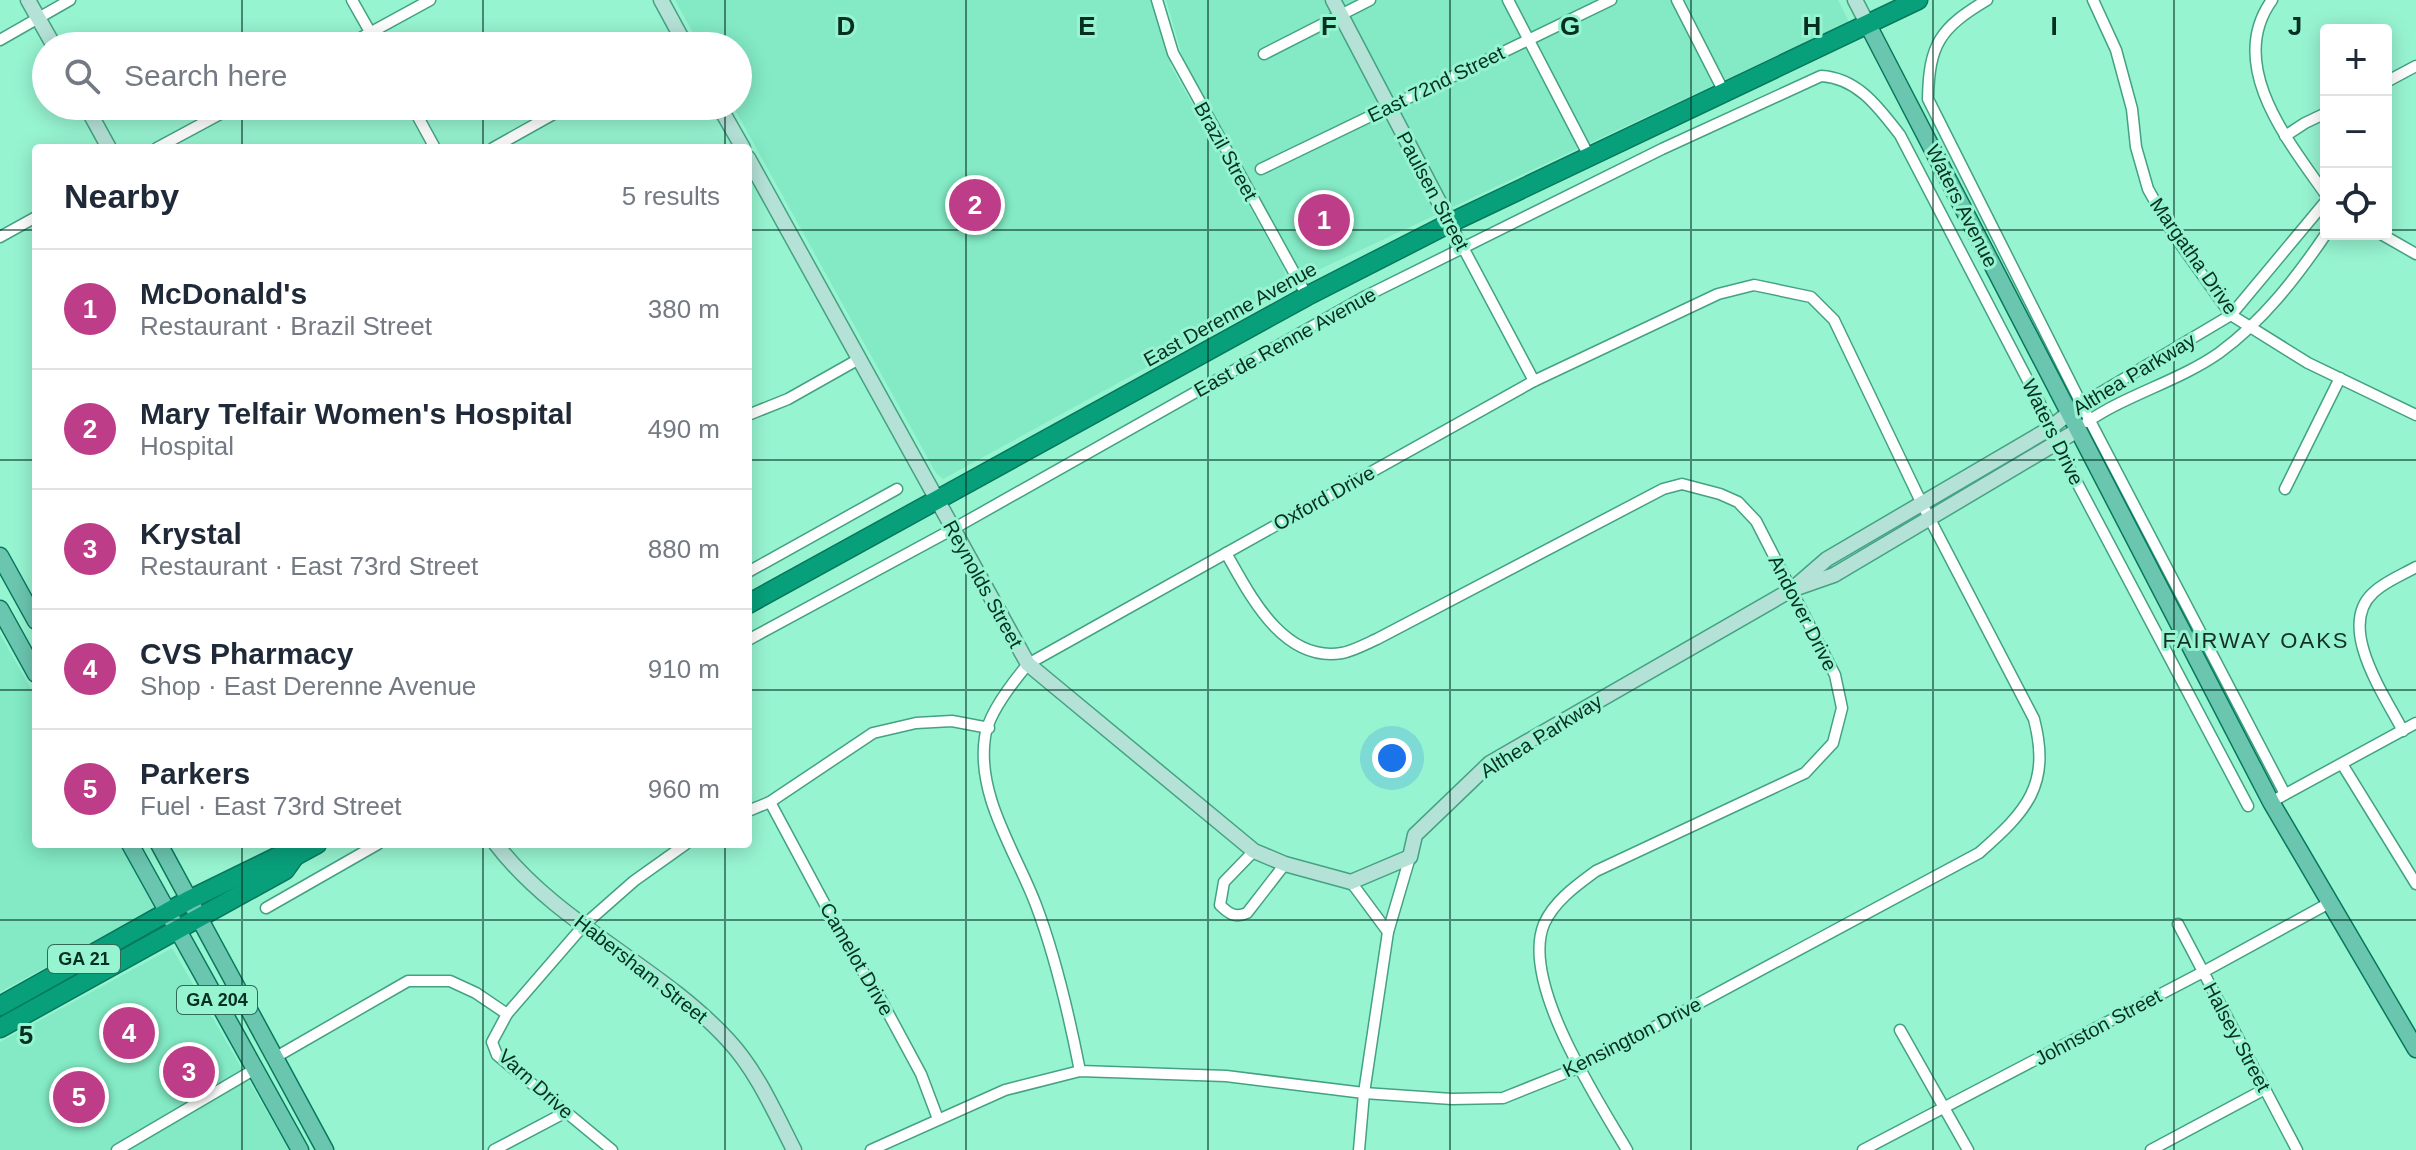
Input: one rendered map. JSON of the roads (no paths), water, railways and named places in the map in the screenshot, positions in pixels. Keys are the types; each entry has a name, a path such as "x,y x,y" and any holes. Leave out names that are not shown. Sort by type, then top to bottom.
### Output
{"highway":[{"name":"East Derenne Avenue","path":"752,602 1307,296 1450,223 1918,0"},
{"path":"199,920 285,870 295,856 310,848"},
{"path":"189,900 279,856 295,856"},
{"name":"GA 21","path":"0,1006 189,900"},
{"name":"GA 21","path":"0,1028 199,920"}],"main road":[{"name":"Waters Avenue","path":"1868,25 2075,408"},
{"name":"Waters Drive","path":"2075,408 2331,902"},
{"path":"0,556 32,614"},
{"path":"0,609 32,667"},
{"path":"132,848 168,911"},
{"path":"161,848 189,900"},
{"name":"GA 204","path":"189,900 325,1150"},
{"path":"2331,902 2416,1049"},
{"name":"GA 204","path":"168,911 300,1150"}],"street":[{"path":"28,0 46,32"},
{"path":"0,40 70,0"},
{"path":"352,0 370,32"},
{"path":"373,32 430,0"},
{"path":"661,0 676,32"},
{"name":"Brazil Street","path":"1157,0 1173,53 1307,296"},
{"name":"Paulsen Street","path":"1333,0 1534,381"},
{"path":"1264,54 1370,0"},
{"path":"1508,0 1589,156"},
{"name":"East 72nd Street","path":"1261,169 1611,0"},
{"path":"1677,0 1725,94"},
{"name":"Waters Avenue","path":"1855,0 1868,25"},
{"name":"Waters Drive","path":"1987,0 1958,17 1943,34 1932,56 1928,99 2075,408"},
{"name":"Margatha Drive","path":"2093,0 2116,50 2148,189 2174,235 2231,315 2308,363 2416,415"},
{"path":"2272,0 2265,10 2255,48 2264,95 2285,136 2320,186"},
{"path":"2392,79 2416,66"},
{"name":"East de Renne Avenue","path":"752,638 953,529 1366,296 1462,246 1821,76 1838,77"},
{"name":"Waters Drive","path":"1838,77 1871,98 1900,135 2048,419 2052,435 2248,806"},
{"path":"2285,136 2320,116"},
{"path":"94,120 107,144"},
{"path":"164,144 209,120"},
{"path":"420,120 433,144"},
{"path":"500,144 543,120"},
{"path":"727,120 741,144"},
{"name":"Reynolds Street","path":"752,165 1028,664 1254,851 1285,864 1351,882"},
{"name":"Althea Parkway","path":"1359,1150 1364,1093 1388,932 1415,835 1490,763 1791,590 1834,575 1930,517 2052,435 2075,408 2231,315 2320,208"},
{"path":"0,237 32,219"},
{"name":"Althea Parkway","path":"1791,590 1827,559 1922,504 2052,435 2084,424 2217,354 2249,328 2298,276 2322,240"},
{"path":"2392,240 2416,254"},
{"name":"Oxford Drive","path":"1080,1071 1050,947 989,793 984,760 985,733 1007,688 1028,664 1534,381 1718,294 1754,285 1811,297 1834,320 1922,504"},
{"path":"752,413 788,399 859,359"},
{"path":"2285,489 2340,378"},
{"name":"Andover Drive","path":"1226,553 1266,617 1290,640 1312,653 1343,653 1377,639 1663,489 1682,484 1720,494 1738,502 1756,521 1835,675 1842,708 1833,743 1805,773 1596,871 1570,890 1545,922 1542,934 1540,971 1578,1068 1627,1150"},
{"path":"752,570 897,489"},
{"name":"Kensington Drive","path":"871,1150 1005,1090 1080,1071 1226,1076 1364,1093 1452,1099 1503,1098 1578,1068 1971,859 1999,835 2026,805 2040,772 2038,735 2034,719 1922,504"},
{"path":"2403,731 2359,640 2359,622 2364,604 2373,592 2416,567"},
{"path":"752,809 770,802 873,733 916,723 952,721 989,728"},
{"path":"2278,798 2416,723"},
{"path":"2342,764 2411,869 2416,884"},
{"name":"Camelot Drive","path":"770,802 851,953 880,998 921,1074 938,1119"},
{"path":"266,908 371,848"},
{"name":"Habersham Street","path":"500,848 531,883 690,1004 730,1042 794,1150"},
{"name":"Varn Drive","path":"612,1150 497,1055 492,1042 507,1014 584,925 634,881 680,848"},
{"path":"1254,851 1224,882 1220,905 1229,914 1239,916 1247,913 1285,864"},
{"path":"1388,932 1351,882 1410,857"},
{"name":"Johnston Street","path":"1863,1150 2331,902"},
{"name":"Halsey Street","path":"2178,924 2297,1150"},
{"path":"276,1057 408,981 450,981 476,993 507,1014"},
{"path":"1900,1030 1968,1150"},
{"path":"117,1150 255,1069"},
{"path":"2151,1150 2265,1089"},
{"path":"494,1150 566,1112"}],"place":[{"name":"Mary Telfair Women's Hospital","path":"975,205"},
{"name":"McDonald's","path":"1324,220"},
{"name":"CVS Pharmacy","path":"129,1033"},
{"name":"Krystal","path":"189,1072"},
{"name":"Parkers","path":"79,1097"}],"district":[{"name":"FAIRWAY OAKS","path":"2256,640"}]}
